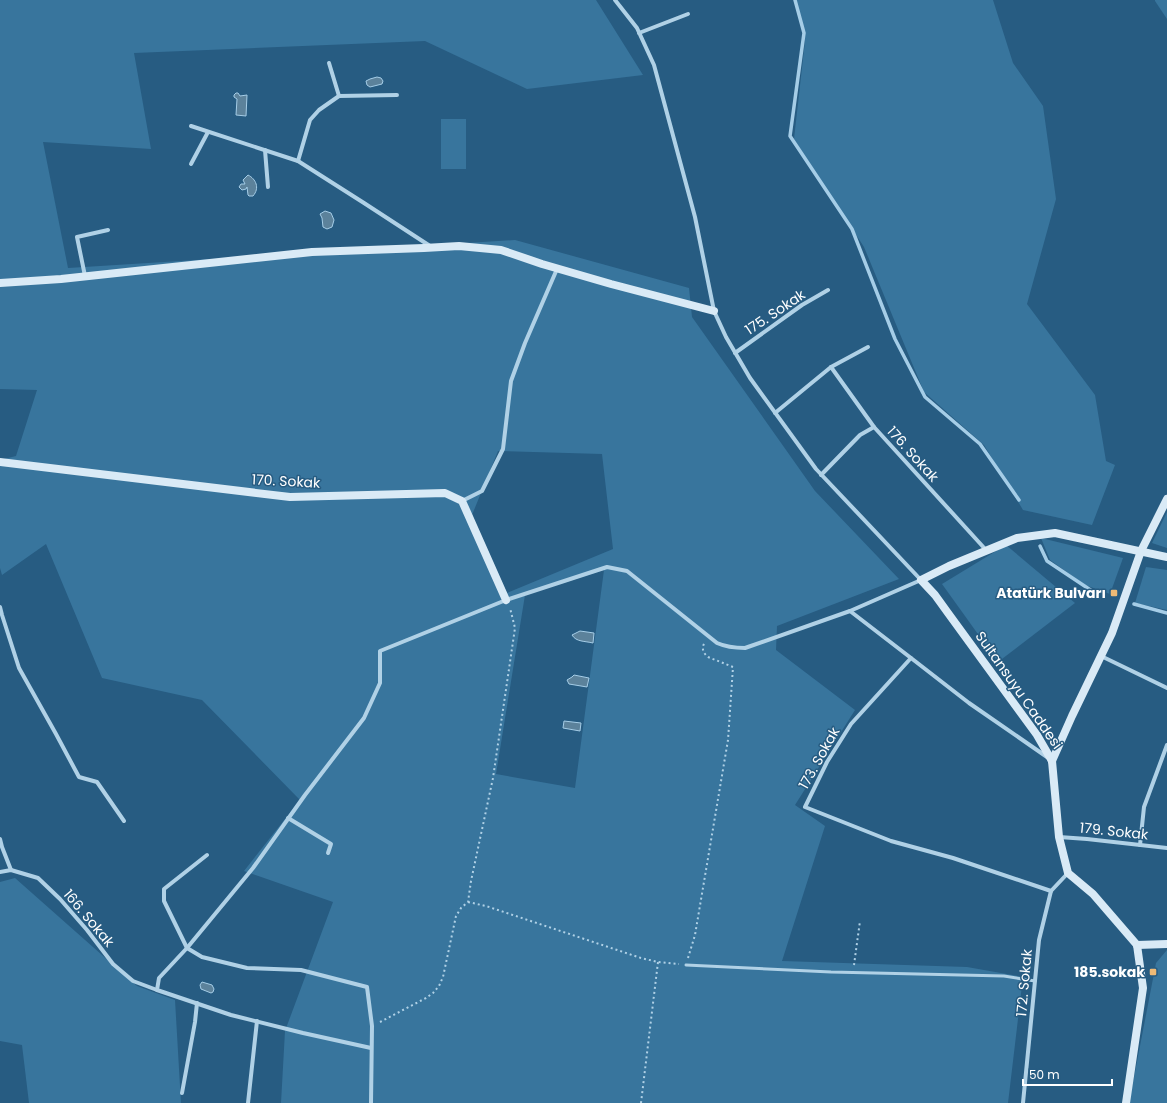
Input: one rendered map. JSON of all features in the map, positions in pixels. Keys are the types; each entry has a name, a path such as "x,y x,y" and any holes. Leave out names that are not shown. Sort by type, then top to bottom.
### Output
{"street":[{"path":"615,0 637,28 654,65 695,217 714,311 726,338 750,378 816,469 921,580"},
{"path":"639,33 688,14"},
{"path":"329,63 339,96"},
{"path":"298,161 310,120 319,110 339,96 397,95"},
{"path":"191,126 298,161 432,248"},
{"path":"191,164 208,132"},
{"path":"265,150 268,187"},
{"path":"85,276 77,237 108,230"},
{"path":"0,283 85,276 312,252 459,246 501,250 618,286 714,311"},
{"path":"506,600 462,501 482,491 503,449 511,381 525,343 557,268"},
{"name":"175. Sokak","path":"735,353 802,304 828,290"},
{"path":"775,413 831,367 868,347"},
{"name":"176. Sokak","path":"831,367 874,427 986,550"},
{"path":"821,475 860,435 874,427"},
{"name":"170. Sokak","path":"0,462 290,497 444,493 462,501"},
{"path":"850,611 969,703 1052,761 1112,633 1141,551 1167,499"},
{"path":"157,990 159,978 187,948 253,868 305,795 364,718 380,683 380,651 506,600 607,567 627,571 717,643 734,648 745,648 850,611 949,566 1017,538 1055,533 1167,557"},
{"name":"Sultansuyu Caddesi","path":"921,580 935,595 1037,735 1052,761 1059,837 1068,873"},
{"path":"0,607 19,668 79,777 97,782 124,821"},
{"path":"1101,656 1167,688"},
{"name":"173. Sokak","path":"911,658 851,724 827,762 804,807 891,841 953,858 1051,891"},
{"path":"1140,845 1144,807 1167,745"},
{"path":"288,818 331,844 328,853"},
{"name":"179. Sokak","path":"1059,837 1167,848"},
{"path":"0,839 11,870"},
{"path":"207,855 164,889 164,901 187,948 202,957 248,968 301,970 367,987 372,1026 371,1103"},
{"name":"166. Sokak","path":"0,872 11,870 38,878 60,898 113,964 133,980 157,990 230,1014 302,1033 372,1048"},
{"path":"1068,873 1093,894 1137,945 1144,988 1126,1103"},
{"name":"172. Sokak","path":"1023,1103 1039,940 1051,891 1068,873"},
{"path":"1137,945 1167,944"},
{"path":"182,1093 197,1003"},
{"path":"248,1103 257,1021"}],"lane":[{"path":"686,965 853,973 1004,976 1035,981"}],"path":[{"path":"372,1026 426,998 439,986 443,977 456,916 461,908 468,902 471,881 493,778 515,628 510,608 506,600"},
{"path":"468,902 486,906 641,958 658,962 686,965 695,935 720,790 728,740 732,689 733,667 708,657 704,651 703,645 708,636"},
{"path":"853,973 860,920"},
{"path":"641,1103 658,962"}],"shaded area":[{"path":"0,0 596,0 643,75 527,89 425,41 134,53 151,149 43,142 68,268 515,240 689,288 692,317 815,491 899,579 777,626 776,650 855,710 795,805 825,826 782,961 967,967 1023,977 1008,1103 281,1103 285,1031 333,902 244,871 300,800 202,700 102,678 46,544 2,575 0,568 0,460 16,456 37,390 0,389","holes":["498,451 602,454 613,549 507,593 472,515","604,570 575,788 496,774 525,595"]},
{"path":"795,0 993,0 1013,63 1043,106 1056,199 1027,304 1095,395 1106,461 1115,465 1092,525 1023,510 984,445 924,392 864,247 794,139 805,41"},
{"path":"1167,0 1167,19 1155,1"},
{"path":"377,77 381,78 383,81 382,84 370,87 367,85 366,81"},
{"path":"236,93 240,96 247,95 246,116 236,115 237,99 234,95"},
{"path":"441,119 466,119 466,169 441,169"},
{"path":"248,175 255,181 257,187 253,196 248,195 247,187 246,189 242,190 239,187 241,184 245,184 243,180"},
{"path":"325,211 331,213 334,220 332,227 327,229 323,227 320,214"},
{"path":"1167,512 1167,548 1152,543"},
{"path":"1041,538 1123,558 1110,594 1085,585 1050,560"},
{"path":"1006,545 1075,603 998,662 942,584"},
{"path":"1146,567 1167,570 1167,610 1135,603"},
{"path":"580,631 594,633 593,643 578,640 572,635"},
{"path":"574,675 589,678 587,687 569,684 567,680"},
{"path":"564,721 581,723 580,731 563,728"},
{"path":"15,878 137,986 175,1000 181,1103 29,1103 22,1045 0,1041 0,882"},
{"path":"1167,950 1167,1103 1129,1103 1156,963"},
{"path":"202,982 212,985 214,989 213,992 211,993 201,989 200,985"}],"waterway":[{"path":"795,0 804,33 790,136 852,229 895,339 925,397 980,444 1019,500"},
{"path":"1040,546 1047,561 1098,595"},
{"path":"1134,604 1167,613"}],"place":[{"name":"Atatürk Bulvarı","path":"1114,593"},
{"name":"185.sokak","path":"1153,972"}]}
